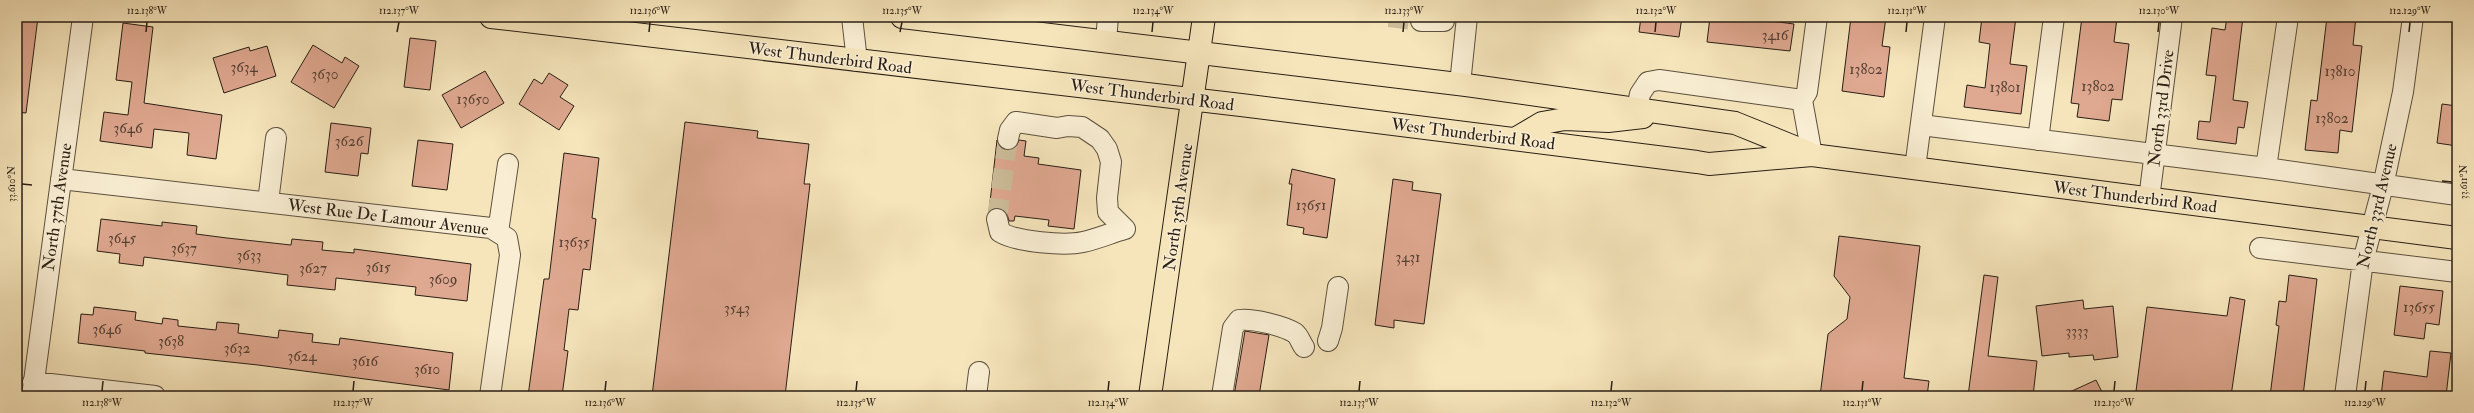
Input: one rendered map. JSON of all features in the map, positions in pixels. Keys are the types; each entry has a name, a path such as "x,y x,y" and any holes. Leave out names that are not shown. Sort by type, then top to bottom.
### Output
{"main road":[{"name":"West Thunderbird Road","path":"491,17 556,21 857,61 1194,100 1710,164 1812,154 2457,238"},
{"name":"West Thunderbird Road","path":"902,17 1200,51 1460,84 1735,123 1812,154"},
{"name":"North 35th Avenue","path":"1150,396 1194,100 1204,17"},
{"path":"1515,139 1542,123 1565,119 1608,121 1670,114"}],"street":[{"name":"North 37th Avenue","path":"32,389 83,17"},
{"path":"852,17 857,61"},
{"path":"1106,41 1108,17"},
{"path":"1422,21 1444,21 1444,17"},
{"path":"1460,84 1467,17"},
{"path":"1812,154 1802,100 1807,92 1817,17"},
{"path":"1915,168 1935,17"},
{"path":"2038,140 2054,17"},
{"name":"North 33rd Drive","path":"2149,199 2172,17"},
{"path":"2266,168 2288,17"},
{"name":"North 33rd Avenue","path":"2345,396 2363,261 2383,186 2403,92 2413,17"},
{"path":"1637,109 1640,94 1648,82 1659,80 1802,100"},
{"path":"997,219 1000,232 1009,237 1062,244 1083,242 1125,229 1108,212 1107,198 1111,162 1107,149 1100,139 1090,134 1082,127 1068,126 1057,128 1016,122 1010,130 1008,139"},
{"path":"1921,126 2266,168 2383,186 2457,195"},
{"name":"West Rue De Lamour Avenue","path":"268,202 276,138"},
{"path":"490,396 510,255 503,235 508,164"},
{"name":"West Rue De Lamour Avenue","path":"61,179 491,228 503,235"},
{"path":"2260,248 2457,272"},
{"path":"1328,341 1332,328 1338,287"},
{"path":"1222,396 1233,328 1239,320 1246,319 1287,330 1296,334 1304,347"},
{"path":"976,396 979,372"},
{"path":"32,389 155,396"}],"building":[{"path":"17,17 38,17 26,113 17,112"},
{"path":"1641,17 1682,17 1679,37 1639,32"},
{"path":"1710,17 1740,17 1794,24 1790,51 1707,42"},
{"path":"1851,17 1886,17 1882,46 1890,47 1884,97 1842,91"},
{"path":"1982,17 2016,17 2010,64 2027,66 2021,114 1964,107 1967,85 1985,88 1990,44 1979,42"},
{"path":"2082,17 2117,18 2114,42 2129,44 2122,100 2112,99 2109,121 2077,117 2079,104 2071,103"},
{"path":"2227,17 2243,17 2233,100 2248,102 2244,128 2238,127 2236,144 2197,139 2199,121 2210,122 2216,76 2206,75 2212,28 2225,30"},
{"path":"2327,17 2356,17 2353,45 2362,46 2352,132 2340,130 2338,153 2305,150 2311,100 2317,101"},
{"path":"123,23 153,27 144,103 222,115 216,159 187,155 189,133 154,129 152,148 100,141 104,112 128,115 132,82 116,80"},
{"path":"410,38 436,41 430,90 404,87"},
{"path":"313,45 342,63 345,57 359,66 334,108 291,82"},
{"path":"267,46 276,76 224,93 213,58 249,47 250,51"},
{"path":"485,71 504,103 461,128 442,95"},
{"path":"549,73 568,85 560,97 574,106 559,130 519,104 534,79 542,84"},
{"path":"2442,104 2457,106 2457,146 2437,143"},
{"path":"685,122 758,131 757,138 809,144 804,184 810,184 785,396 652,396"},
{"path":"331,123 371,128 368,154 361,153 358,176 325,172"},
{"path":"418,140 453,144 447,190 412,186"},
{"path":"997,140 1000,147 1006,150 1016,147 1019,140 1026,141 1024,156 1039,158 1038,164 1081,170 1074,229 1048,226 1049,220 1015,216 1014,221 1009,221 1006,211 1000,208 989,211"},
{"path":"564,153 599,158 592,218 596,219 590,270 583,269 578,310 569,309 564,350 568,351 562,396 528,396 544,279 549,279"},
{"path":"1292,169 1335,179 1327,238 1303,234 1304,228 1287,225 1292,184 1289,184"},
{"path":"1393,179 1413,182 1412,190 1441,194 1424,324 1394,320 1394,328 1375,325"},
{"path":"101,219 162,226 162,222 197,226 196,234 291,245 292,239 323,242 322,250 354,253 354,249 471,264 467,301 415,295 416,287 336,278 335,290 287,285 288,275 144,257 143,266 119,263 120,254 97,251"},
{"path":"1839,236 1920,246 1904,378 1929,381 1927,396 1820,396 1828,334 1847,319 1850,297 1834,276"},
{"path":"1984,275 1998,277 1988,356 2037,361 2033,396 1968,396"},
{"path":"2289,275 2317,279 2303,396 2270,396 2279,326 2276,325 2279,301 2286,302"},
{"path":"2400,286 2443,291 2439,325 2426,323 2424,339 2394,335"},
{"path":"2230,297 2245,300 2231,396 2146,396 2146,393 2136,391 2147,307 2227,316"},
{"path":"2083,300 2084,309 2113,306 2118,357 2094,360 2093,355 2069,357 2069,353 2042,356 2036,306"},
{"path":"94,307 136,312 135,320 162,324 163,318 178,320 178,326 216,330 217,322 239,324 238,333 278,338 279,330 313,334 312,342 339,345 340,338 453,353 449,390 258,365 145,353 145,351 78,343 81,314 93,315"},
{"path":"1245,331 1269,335 1259,396 1234,396"},
{"path":"2430,351 2451,353 2446,396 2381,396 2384,371 2427,377"},
{"path":"2096,380 2104,396 2061,396"}],"tunnel":[{"path":"1389,17 1421,21"},
{"path":"997,219 1008,139"}]}
